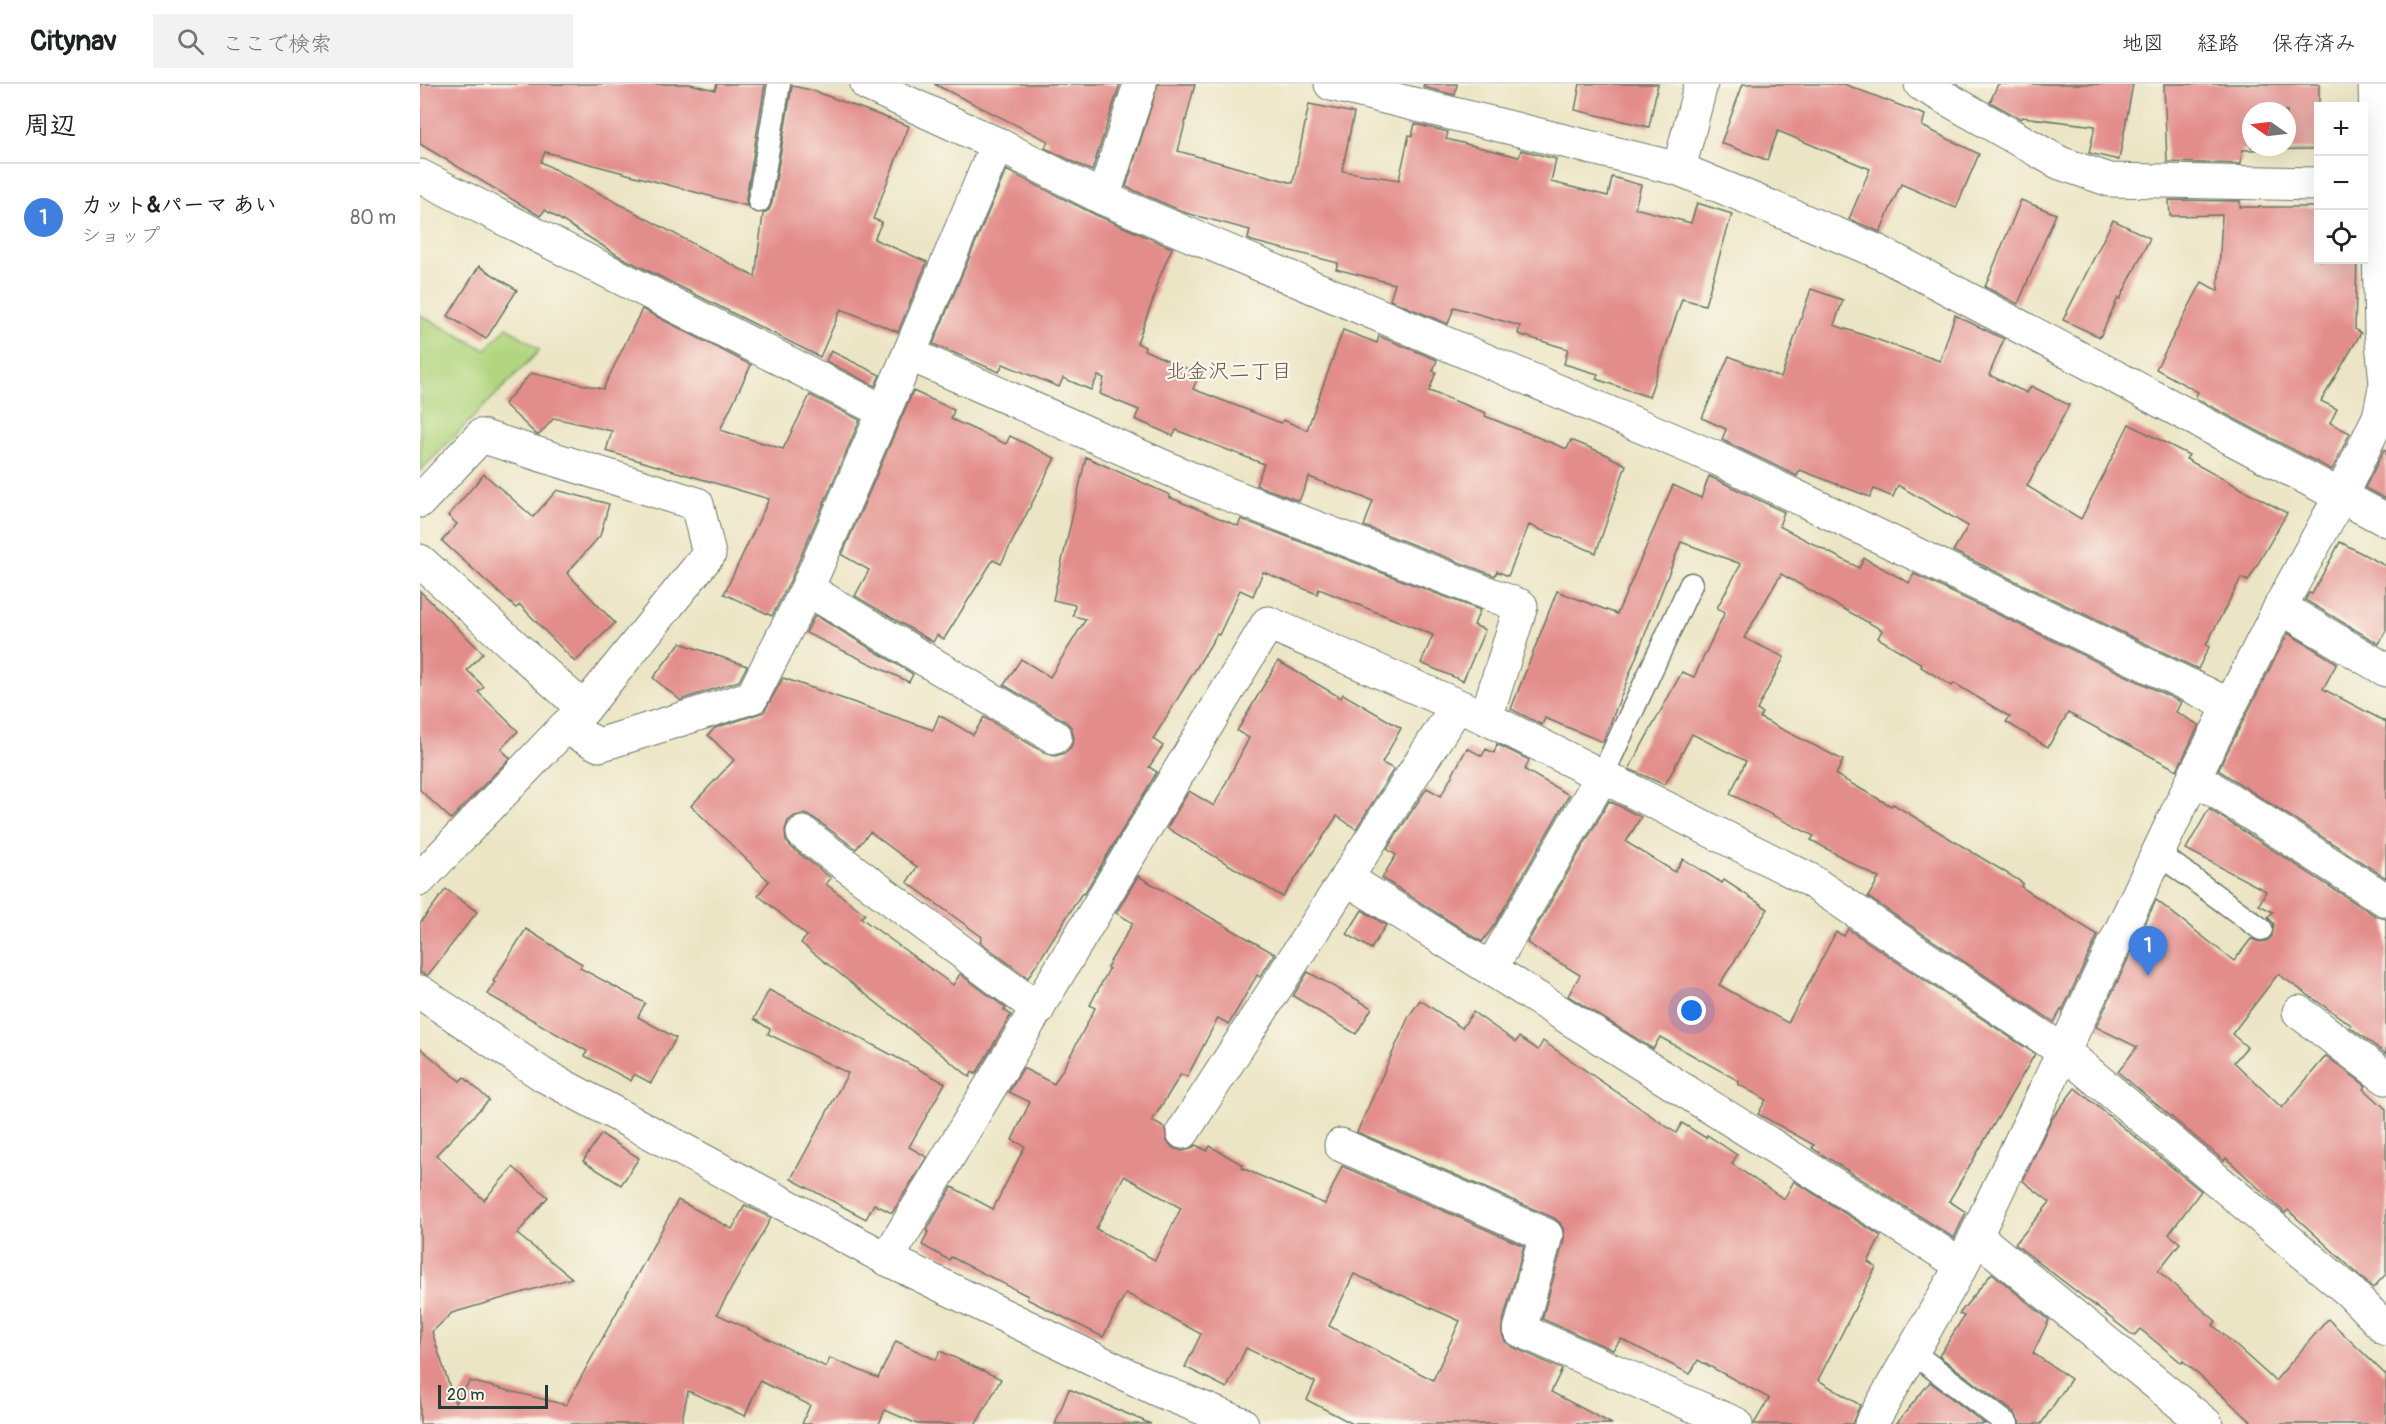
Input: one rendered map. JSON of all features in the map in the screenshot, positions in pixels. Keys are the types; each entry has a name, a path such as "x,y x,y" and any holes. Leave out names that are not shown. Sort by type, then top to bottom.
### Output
{"street":[{"path":"867,84 997,144 1103,198 1718,459 2230,705"},
{"path":"1103,198 1140,84"},
{"path":"1331,84 1679,169 1879,252 2386,520"},
{"path":"1679,169 1701,84"},
{"path":"1920,84 2060,163 2110,180 2314,184"},
{"path":"1870,1424 1962,1265 2194,777 2280,607 2341,495 2379,417 2386,383 2384,334 2370,186 2381,119 2375,84"},
{"path":"420,561 599,745 752,697 807,589 997,144"},
{"path":"420,176 883,411"},
{"path":"909,354 1212,488 1521,606 1472,712 1346,878 1183,1132"},
{"path":"420,501 481,436 697,504 710,554 575,718 420,879"},
{"path":"807,589 1055,737"},
{"path":"2280,607 2386,670"},
{"path":"887,1259 1268,623 1472,712 1808,879 2063,1051 2384,1322"},
{"path":"1491,968 1602,776"},
{"path":"2194,777 2386,900"},
{"path":"803,833 1038,1009"},
{"path":"1346,878 1962,1265"},
{"path":"420,992 543,1075 887,1259 1158,1390 1242,1424"},
{"path":"2299,1012 2386,1078"},
{"path":"1341,1145 1546,1235 1520,1330 1736,1424"},
{"path":"1976,1236 2206,1424"}],"lane":[{"path":"759,201 779,84"},
{"path":"1602,776 1691,584"},
{"path":"2159,854 2261,929"},
{"path":"1912,1352 2007,1424"}],"green space":[{"path":"420,315 486,350 507,327 540,350 420,471"}],"building":[{"path":"420,84 690,84 715,90 717,84 765,84 746,199 747,206 545,152 541,162 755,277 763,214 769,210 772,203 792,86 811,90 909,126 873,219 882,222 874,239 927,262 898,332 841,309 820,357 619,256 545,210 540,216 420,144"},
{"path":"934,84 1120,84 1092,171 1045,148 1048,141"},
{"path":"1158,84 1195,84 1178,151 1293,183 1309,104 1354,113 1342,171 1399,180 1409,135 1412,136 1415,124 1448,132 1446,139 1519,157 1521,150 1556,159 1551,182 1608,196 1612,177 1641,185 1635,208 1691,223 1697,203 1732,214 1705,305 1682,299 1649,397 1596,379 1598,374 1564,364 1568,349 1518,334 1520,326 1454,307 1448,324 1390,300 1395,284 1336,269 1338,263 1252,241 1248,239 1250,230 1186,213 1126,187"},
{"path":"1424,84 1457,84 1455,95 1423,87"},
{"path":"1580,84 1658,84 1649,127 1575,110"},
{"path":"1743,84 1844,84 1925,115 1922,126 1979,154 1956,208 1901,184 1880,232 1849,219 1870,169 1778,131 1767,160 1721,143"},
{"path":"1998,84 2133,84 2119,160 2089,153 2095,126 2022,117 2021,119 1990,102"},
{"path":"2164,84 2319,84 2319,102 2314,102 2314,149 2296,149 2296,102 2242,102 2241,164 2167,162"},
{"path":"1006,170 1096,215 1172,248 1155,288 1157,289 1137,343 1145,347 1144,350 1199,374 1193,389 1281,423 1283,420 1307,430 1343,330 1377,343 1379,336 1437,360 1433,371 1436,372 1429,391 1486,413 1485,416 1567,449 1571,440 1626,465 1596,553 1529,525 1508,576 1497,571 1495,576 1364,526 1373,501 1309,477 1299,501 1256,485 1264,464 1176,430 1173,436 1135,419 1139,410 1100,394 1104,378 1098,376 1091,390 1063,378 1059,387 1003,364 999,372 933,344"},
{"path":"2021,200 2056,214 2018,304 1985,287"},
{"path":"2169,200 2240,201 2240,207 2314,207 2314,264 2357,264 2355,329 2361,333 2321,401 2337,409 2330,423 2350,433 2332,470 2195,398 2198,392 2156,369 2202,282 2218,291 2222,215 2170,216"},
{"path":"2113,220 2150,238 2100,337 2063,320"},
{"path":"479,266 517,290 486,339 448,316"},
{"path":"1811,289 1843,300 1834,325 1940,361 1955,315 2004,339 1989,375 2027,393 2031,386 2069,405 2027,486 2081,519 2129,424 2189,455 2186,459 2287,513 2248,581 2241,578 2206,645 2209,647 2198,669 1953,551 1968,526 1898,485 1893,497 1874,489 1870,497 1800,470 1797,476 1722,440 1726,429 1702,418 1729,356 1781,378"},
{"path":"642,309 751,365 720,430 783,449 810,395 860,420 790,581 772,616 724,594 769,499 606,451 612,431 554,418 539,435 536,434 504,404 531,373 603,389"},
{"path":"831,351 880,375 875,386 826,361"},
{"path":"913,391 954,410 951,419 1006,444 1010,436 1055,458 1001,564 993,560 944,639 937,635 933,642 855,596 869,570 842,555"},
{"path":"2384,450 2386,451 2386,499 2365,488"},
{"path":"1086,457 1170,495 1169,497 1238,526 1241,519 1480,610 1474,625 1485,630 1463,681 1421,663 1433,635 1319,589 1317,594 1263,572 1253,596 1240,590 1219,635 1217,634 1153,739 1163,746 1149,767 1157,772 1084,894 1082,893 1028,978 980,942 982,937 907,882 917,867 870,832 856,849 805,814 795,816 788,821 785,830 786,841 831,878 826,884 865,914 861,918 953,985 960,974 1006,1008 1004,1010 1011,1015 976,1074 972,1072 970,1077 801,943 807,936 758,895 769,881 691,806 734,760 708,735 715,728 764,712 783,678 933,730 939,715 973,735 984,717 1045,753 1055,756 1065,753 1071,747 1074,738 1071,727 1065,721 1004,685 1021,659 1050,677 1086,619 1073,616 1075,605 1053,600"},
{"path":"484,474 533,517 557,490 609,504 600,536 567,573 615,623 575,662 520,605 516,608 442,541 457,524 448,516"},
{"path":"1709,476 1784,512 1779,526 1859,568 1864,558 1909,583 1914,574 2181,702 2176,712 2199,725 2177,770 2068,713 2048,747 2006,722 2010,717 1954,683 1952,686 1921,667 1922,664 1878,638 1882,630 1781,574 1744,638 1784,657 1757,710 1762,713 1760,718 1843,760 1836,775 1891,806 1893,804 2023,883 2021,887 2098,935 2062,1011 2054,1022 1868,897 1879,878 1811,840 1814,836 1730,794 1746,761 1692,734 1665,785 1629,769 1682,672 1694,677 1725,612 1717,608 1741,564 1681,542 1603,742 1545,718 1542,725 1511,709 1557,591 1617,614 1673,485 1701,498"},
{"path":"2340,542 2386,566 2386,630 2379,644 2305,600 2309,593 2312,594"},
{"path":"420,591 483,653 467,670 484,687 478,692 518,731 501,749 510,758 451,819 420,790"},
{"path":"815,615 913,674 909,682 806,633"},
{"path":"2288,633 2337,663 2323,689 2386,722 2386,878 2218,770"},
{"path":"680,643 747,666 739,681 680,700 653,678"},
{"path":"1278,661 1341,698 1343,694 1401,728 1382,763 1394,769 1356,829 1337,816 1283,897 1167,828 1189,791 1214,806 1249,738 1237,731"},
{"path":"1497,744 1529,760 1525,770 1569,795 1495,924 1482,942 1382,878 1396,855 1387,849 1427,788 1441,796 1467,748 1482,756 1486,749 1494,753"},
{"path":"1609,801 1641,817 1626,842 1675,872 1683,859 1722,883 1724,880 1768,909 1719,985 1788,1023 1836,932 1844,936 1848,929 2035,1054 1949,1201 1966,1212 1954,1238 1812,1148 1814,1145 1758,1114 1766,1100 1738,1084 1739,1081 1660,1037 1653,1049 1568,996 1580,975 1527,943"},
{"path":"2209,809 2376,916 2386,919 2386,1054 2350,1027 2351,1025 2278,974 2232,1034 2247,1047 2234,1062 2282,1108 2326,1056 2366,1086 2364,1089 2386,1109 2386,1274 2373,1288 2288,1210 2285,1213 2226,1158 2224,1161 2118,1072 2137,1047 2096,1027 2156,900 2234,961 2251,939 2260,942 2267,941 2272,936 2274,924 2268,917 2273,912 2259,905 2266,891 2186,849"},
{"path":"1138,876 1275,954 1260,977 1257,975 1229,1024 1218,1018 1187,1077 1181,1074 1152,1121 1165,1128 1167,1141 1173,1148 1182,1151 1196,1145 1207,1151 1210,1146 1243,1165 1242,1168 1325,1204 1342,1166 1524,1246 1502,1325 1505,1341 1513,1347 1562,1369 1551,1392 1612,1424 1353,1424 1307,1400 1315,1382 1246,1348 1227,1388 1185,1367 1201,1334 1126,1293 1103,1337 1027,1299 1028,1296 951,1257 949,1260 922,1245 928,1232 926,1231 952,1187 993,1209 1025,1146 1012,1140 1030,1102 1009,1092 1023,1068 1054,1084 1095,1008 1090,1005 1109,969 1107,967 1133,923 1116,913","holes":["1124,1176 1181,1208 1155,1260 1096,1229","1354,1274 1460,1321 1433,1380 1329,1326"]},
{"path":"446,889 477,912 428,975 420,973 420,923"},
{"path":"1362,910 1386,925 1371,949 1347,934"},
{"path":"526,929 582,964 580,968 645,1003 638,1017 676,1038 651,1083 634,1074 631,1081 585,1056 587,1051 487,994"},
{"path":"1308,972 1372,1008 1356,1034 1293,996"},
{"path":"769,990 945,1083 909,1147 927,1157 892,1213 874,1204 866,1219 791,1179 848,1073 768,1034 770,1029 754,1019"},
{"path":"1420,1000 1462,1028 1473,1012 1516,1042 1519,1037 1538,1050 1543,1041 1676,1133 1682,1123 1706,1138 1707,1135 1737,1155 1732,1164 1784,1199 1794,1181 1881,1236 1868,1262 1876,1267 1818,1380 1860,1405 1852,1424 1754,1424 1769,1398 1698,1360 1690,1374 1621,1339 1613,1350 1542,1319 1564,1240 1564,1231 1560,1223 1554,1218 1357,1132 1409,1016"},
{"path":"420,1048 460,1081 464,1077 489,1100 436,1155 484,1200 513,1167 548,1197 517,1234 572,1278 452,1313 432,1332 455,1403 470,1381 566,1405 678,1200 732,1229 745,1205 771,1218 717,1314 826,1367 830,1358 878,1378 896,1341 936,1360 940,1351 1001,1379 976,1424 917,1424 885,1410 879,1424 802,1424 810,1405 760,1381 745,1416 688,1391 681,1424 420,1424"},
{"path":"2075,1088 2201,1191 2169,1234 2180,1243 2158,1271 2216,1321 2213,1325 2275,1381 2328,1319 2386,1375 2386,1424 2254,1424 2183,1361 2182,1363 2140,1329 2134,1336 2015,1244 2050,1202 2023,1181 2051,1120"},
{"path":"601,1134 639,1158 621,1185 583,1161"},
{"path":"1992,1273 2049,1320 2033,1353 2071,1379 2041,1424 2020,1424 2015,1413 1939,1356 1964,1316 1959,1314"},
{"path":"1930,1382 1985,1424 1896,1424"},
{"path":"1069,1389 1151,1424 1055,1424"}],"place":[{"name":"カット&パーマ あい","path":"2148,976"}],"district":[{"name":"北金沢二丁目","path":"1229,371"}]}
